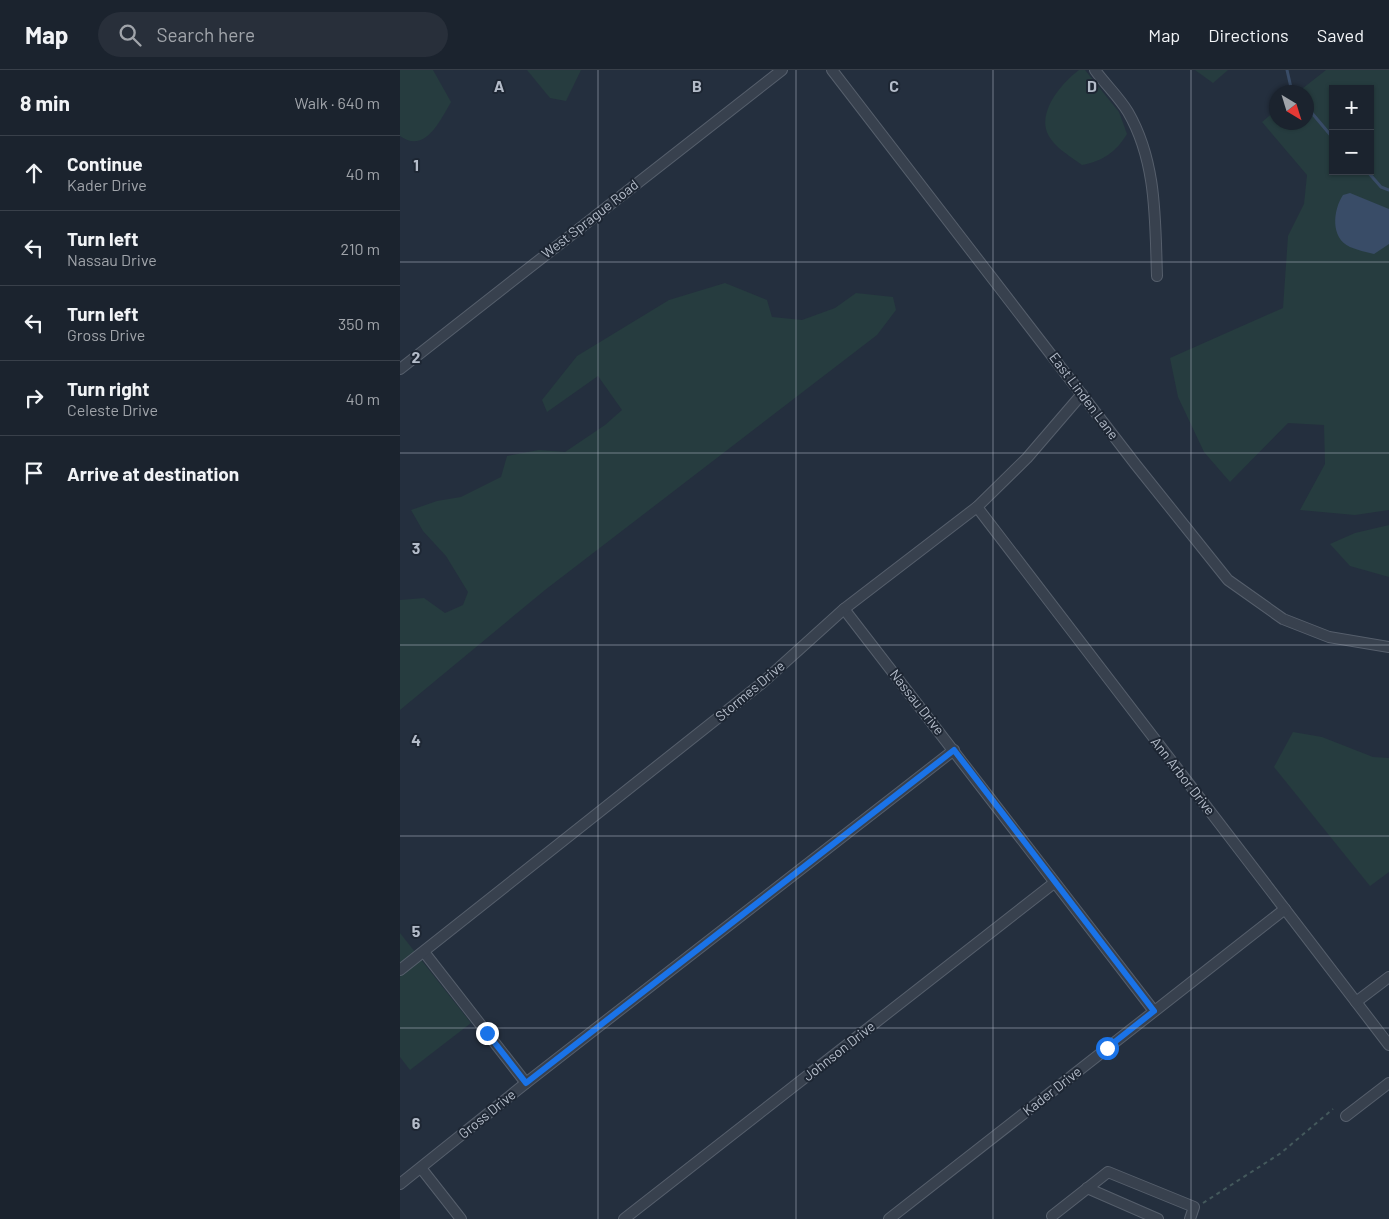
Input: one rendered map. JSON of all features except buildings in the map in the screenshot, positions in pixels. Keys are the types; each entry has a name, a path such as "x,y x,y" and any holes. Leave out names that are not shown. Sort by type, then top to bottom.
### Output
{"street":[{"name":"West Sprague Road","path":"400,369 782,70"},
{"name":"East Linden Lane","path":"832,70 1228,580 1283,619 1329,637 1389,647"},
{"path":"1095,70 1127,112 1139,136 1154,189 1157,276"},
{"name":"Stormes Drive","path":"400,970 762,683 844,609 976,507 1027,458 1082,394"},
{"name":"Ann Arbor Drive","path":"976,507 1389,1045"},
{"name":"Nassau Drive","path":"844,609 1154,1011"},
{"name":"Gross Drive","path":"400,1184 526,1083 954,750"},
{"name":"Johnson Drive","path":"624,1219 1054,883"},
{"name":"Kader Drive","path":"890,1219 1285,909"},
{"path":"424,952 526,1083"},
{"path":"1356,1002 1389,977"},
{"path":"1346,1116 1389,1083"},
{"path":"421,1168 461,1219"},
{"path":"1052,1218 1108,1172 1194,1207 1190,1219"},
{"path":"1087,1188 1158,1219"}],"path":[{"path":"1194,1207 1281,1153 1334,1109"}],"green space":[{"path":"400,70 433,70 451,102 431,133 417,141 400,136"},
{"path":"527,70 581,70 566,101 550,98"},
{"path":"1079,70 1085,70 1119,112 1127,134 1108,155 1082,165 1061,150 1052,140 1048,135 1045,121 1050,104 1060,88"},
{"path":"1195,70 1228,70 1213,83"},
{"path":"1326,70 1389,70 1389,510 1355,515 1300,510 1325,464 1324,425 1288,423 1230,482 1204,452 1178,397 1170,358 1283,308 1288,236 1304,204 1307,175 1262,122 1269,116 1269,130 1314,130 1314,85 1307,85"},
{"path":"725,283 767,300 772,317 802,320 835,308 856,293 893,297 896,310 877,335 545,590 400,710 400,600 424,598 445,613 463,605 468,592 446,556 423,531 411,510 437,501 461,497 501,477 507,456 539,450 565,452 605,425 622,410 598,376 547,412 542,400 577,356 669,300"},
{"path":"1389,525 1389,577 1350,566 1330,544 1355,533"},
{"path":"1293,732 1322,737 1373,757 1389,758 1389,872 1370,886 1274,767"},
{"path":"400,933 471,1023 410,1070 400,1057"}],"water":[{"path":"1350,193 1389,209 1389,244 1374,254 1350,247 1344,243 1336,231 1337,208 1343,195"}],"waterway":[{"path":"1287,70 1290,85"},
{"path":"1314,115 1329,133"},
{"path":"1370,175 1381,187 1389,190"}],"route":[{"path":"487,1033 526,1083 954,750 1054,883 1154,1011 1107,1048"}]}
